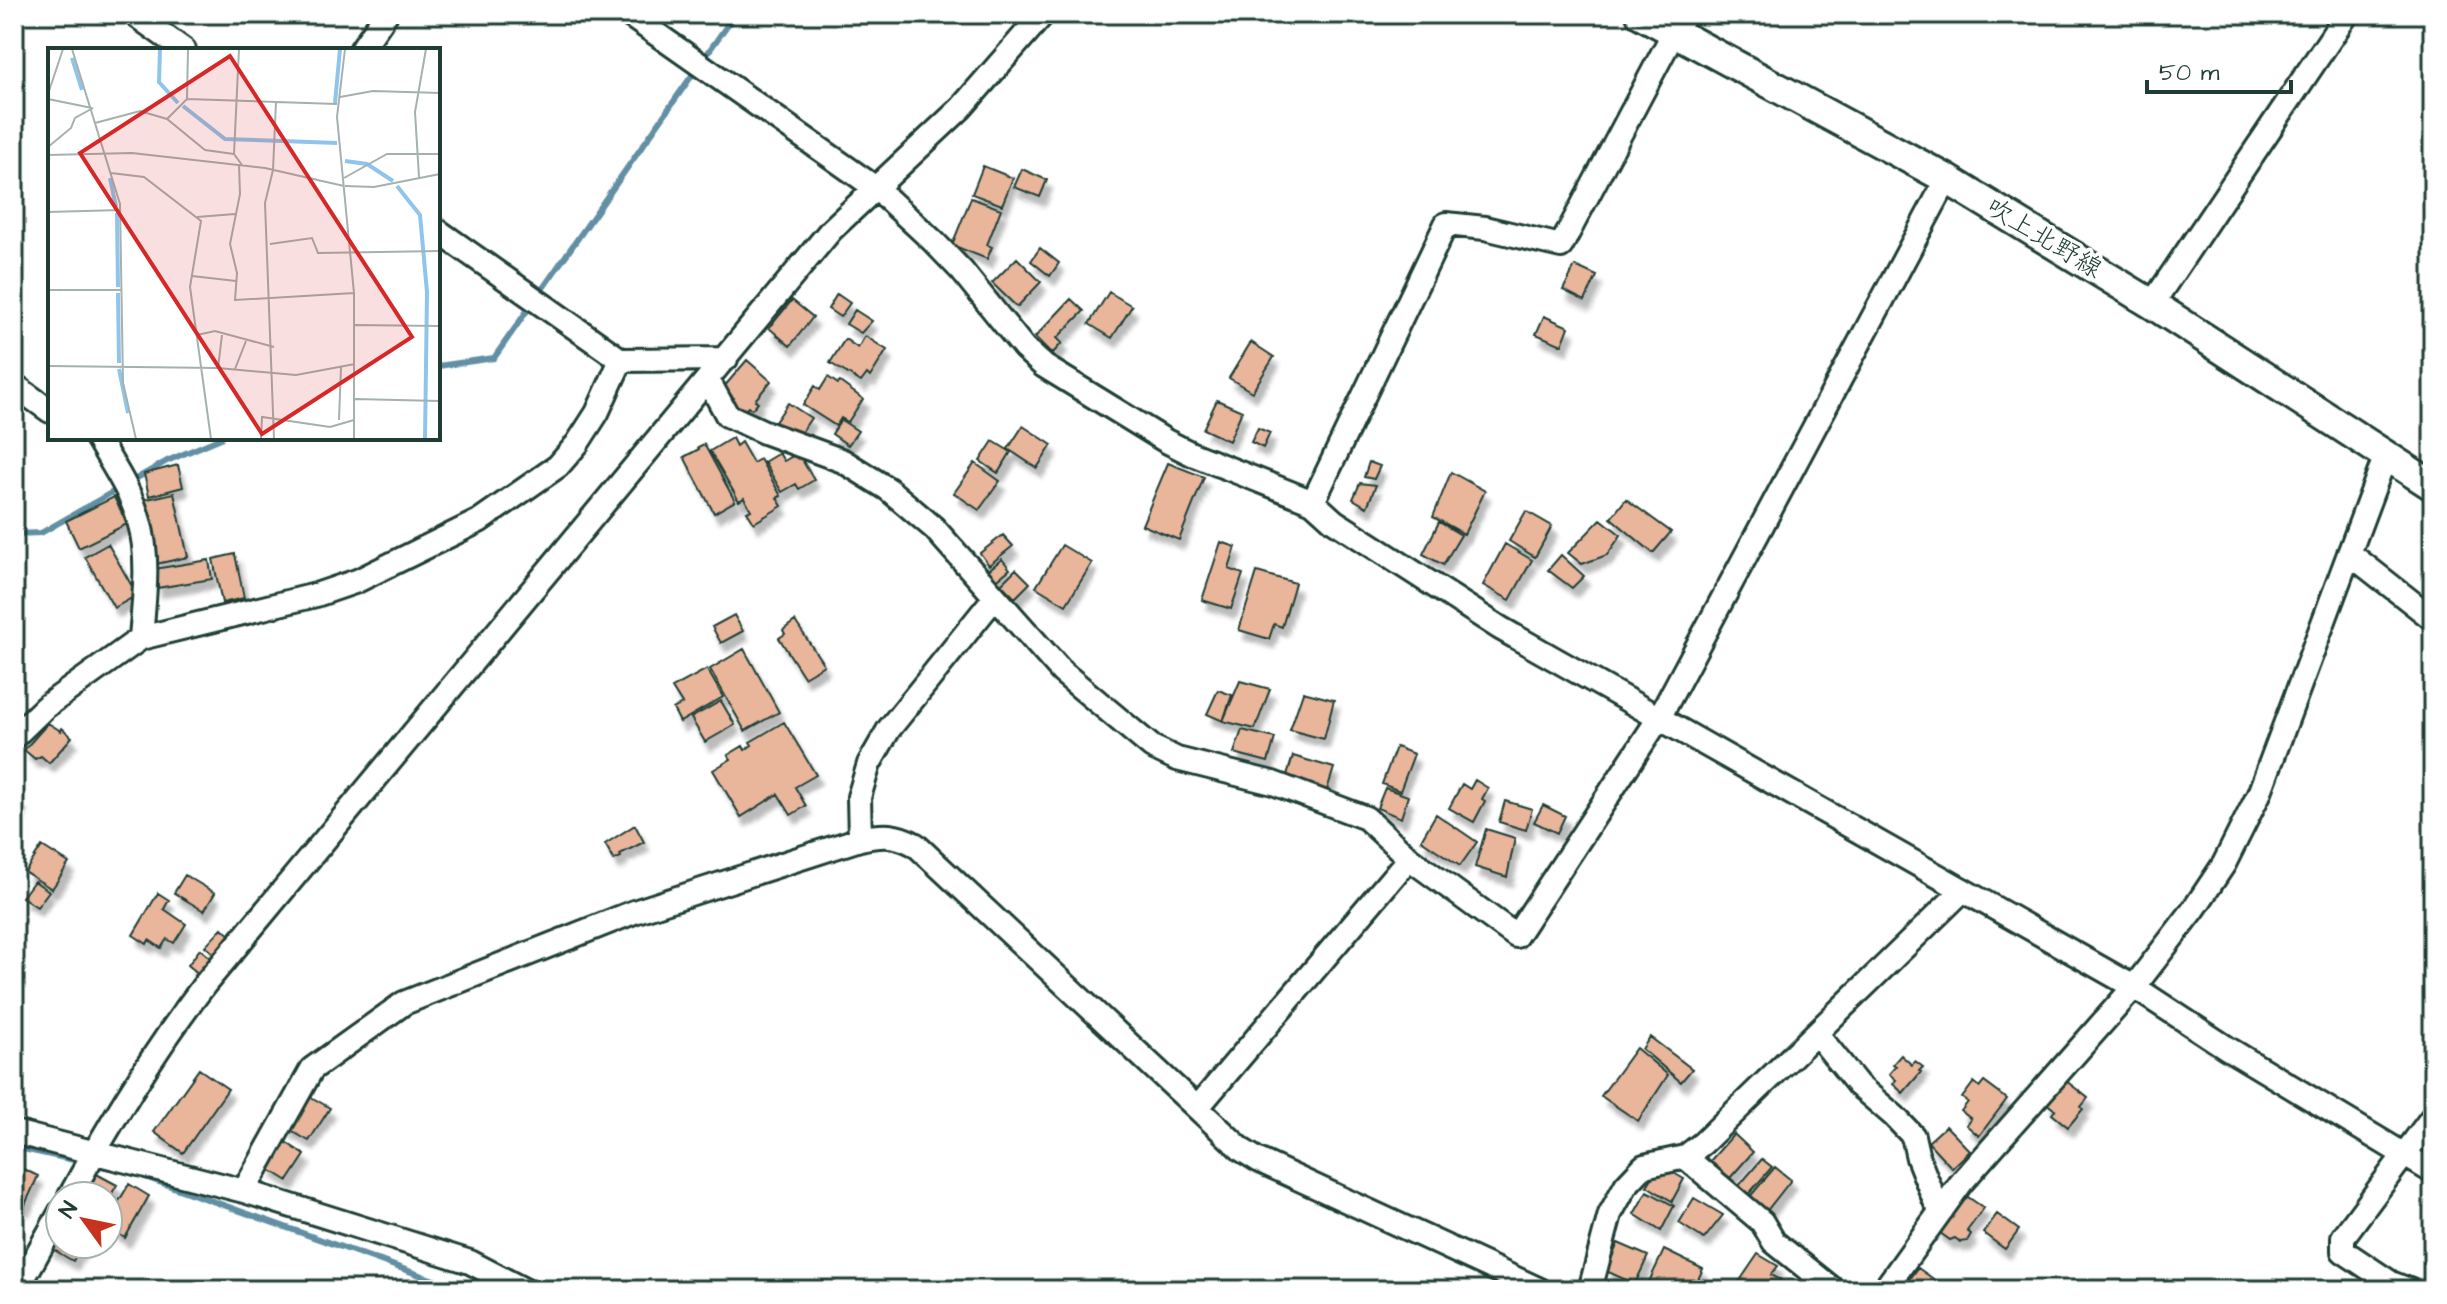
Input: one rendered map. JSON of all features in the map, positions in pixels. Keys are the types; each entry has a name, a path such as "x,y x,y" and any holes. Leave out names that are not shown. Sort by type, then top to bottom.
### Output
{"main road":[{"name":"吹上北野線","path":"1641,14 1680,23 1947,179 2152,304 2433,486"}],"street":[{"path":"134,14 181,48"},
{"path":"362,48 386,14"},
{"path":"628,14 877,189 962,271 1024,348 1044,366 1166,441 1313,502 1334,521 1500,628 2134,987 2227,1048 2433,1172"},
{"path":"79,1180 133,1085 205,984 831,230 961,108 1043,14"},
{"path":"2152,304 2347,14"},
{"path":"1313,502 1446,224 1485,228 1561,246 1680,23"},
{"path":"708,380 727,415 843,461 888,489 934,528 1062,672 1152,747 1204,768 1273,783 1366,818 1409,858 1516,936 1659,718 1947,179"},
{"path":"440,232 621,360 726,359"},
{"path":"14,737 45,707 141,638 316,595 357,581 479,521 558,466 597,413 621,360"},
{"path":"14,385 48,410"},
{"path":"98,440 128,493 140,522 146,580 141,638"},
{"path":"1884,1290 1961,1183 2134,987 2194,909 2231,850 2259,794 2386,455"},
{"path":"2349,553 2433,619"},
{"path":"860,839 859,797 869,764 889,729 995,597"},
{"path":"244,1191 312,1069 404,1003 634,912 860,839 882,835 901,837 916,845 1242,1150 1540,1290"},
{"path":"1198,1107 1409,858"},
{"path":"1590,1290 1610,1214 1626,1185 1644,1166 1685,1157 1703,1143 1963,890"},
{"path":"1817,1034 1858,1085 1913,1136 1918,1158 1935,1201 1942,1210"},
{"path":"2409,1290 2391,1283 2343,1251 2343,1237 2433,1116"},
{"path":"14,1132 244,1191 470,1262 516,1288"},
{"path":"1685,1157 1762,1222 1774,1242 1834,1290"},
{"path":"17,1290 44,1242"}],"building":[{"path":"983,166 1013,178 1002,205 972,194"},
{"path":"1022,169 1047,180 1040,197 1014,187"},
{"path":"971,198 1001,209 987,245 992,247 987,259 952,245"},
{"path":"1040,248 1059,263 1050,276 1031,261"},
{"path":"1017,258 1041,282 1017,307 992,283"},
{"path":"1575,266 1597,276 1585,301 1563,290"},
{"path":"1109,292 1132,306 1112,338 1089,324"},
{"path":"837,294 850,303 840,317 828,309"},
{"path":"1071,299 1084,311 1057,338 1062,343 1052,354 1035,337"},
{"path":"792,300 813,317 790,346 769,328"},
{"path":"855,310 872,321 861,333 846,324"},
{"path":"1544,316 1569,327 1562,345 1536,334"},
{"path":"865,336 887,350 870,377 867,374 861,382 830,363 845,339 858,348"},
{"path":"1251,342 1274,357 1252,392 1229,378"},
{"path":"747,360 771,381 755,400 758,402 752,409 748,407 739,417 727,406 734,398 723,388"},
{"path":"828,377 863,399 848,422 841,418 836,426 803,405 815,386 820,390"},
{"path":"1217,400 1242,411 1229,441 1203,429"},
{"path":"788,403 811,418 796,440 773,425"},
{"path":"841,420 858,431 848,445 832,434"},
{"path":"1023,426 1052,445 1037,468 1008,449"},
{"path":"1258,428 1270,433 1263,448 1251,442"},
{"path":"732,438 736,446 741,442 753,463 760,459 781,496 777,498 782,506 754,523 747,512 751,510 744,498 739,501 710,451"},
{"path":"993,441 1011,452 998,473 980,461"},
{"path":"704,444 735,501 714,513 684,457"},
{"path":"779,453 784,461 798,453 814,480 799,489 796,484 782,492 764,462"},
{"path":"1369,462 1380,466 1374,479 1364,477"},
{"path":"975,463 1000,481 979,510 954,493"},
{"path":"1168,463 1204,477 1179,540 1142,525"},
{"path":"178,465 183,487 149,496 144,474"},
{"path":"1451,472 1485,491 1464,534 1433,517"},
{"path":"1360,483 1376,485 1367,507 1353,499"},
{"path":"174,493 188,557 156,564 143,500"},
{"path":"114,497 127,524 79,548 66,521"},
{"path":"1626,499 1671,532 1653,553 1611,518"},
{"path":"1526,511 1552,526 1535,557 1509,541"},
{"path":"1601,519 1621,535 1607,555 1582,564 1568,553"},
{"path":"1439,522 1461,535 1443,565 1423,554"},
{"path":"1003,535 1013,546 989,565 980,553"},
{"path":"1221,542 1236,547 1229,569 1243,574 1231,609 1202,600"},
{"path":"108,544 137,595 114,608 85,557"},
{"path":"1505,544 1532,560 1510,600 1483,585"},
{"path":"1062,545 1092,563 1066,605 1036,587"},
{"path":"235,554 244,598 222,603 213,559"},
{"path":"1561,555 1584,576 1572,588 1548,570"},
{"path":"1002,559 1010,569 994,582 986,572"},
{"path":"209,560 212,579 157,588 154,569"},
{"path":"1016,569 1030,583 1015,598 1001,584"},
{"path":"1257,572 1295,583 1282,627 1274,624 1269,639 1239,630"},
{"path":"734,615 743,631 721,643 712,627"},
{"path":"795,621 824,665 804,677 779,638 785,634 783,630"},
{"path":"744,649 779,712 745,731 710,669"},
{"path":"707,669 723,697 680,722 673,709 682,704 672,688"},
{"path":"1240,681 1270,689 1255,729 1223,721"},
{"path":"1218,690 1232,695 1223,721 1207,714"},
{"path":"1303,692 1334,700 1324,739 1290,730"},
{"path":"721,701 735,725 705,742 691,718"},
{"path":"784,722 816,775 795,787 806,806 791,815 778,794 741,817 713,770 731,759 728,755 743,746 745,750 752,745 750,742"},
{"path":"48,723 61,731 62,728 72,737 49,763 41,756 35,759 24,750"},
{"path":"1242,730 1275,738 1268,762 1234,753"},
{"path":"1396,747 1414,754 1400,791 1382,784"},
{"path":"1293,756 1334,768 1327,790 1287,775"},
{"path":"1475,780 1488,788 1474,822 1449,808 1462,784 1470,789"},
{"path":"1385,788 1408,796 1401,818 1377,808"},
{"path":"14,799 22,802 14,822"},
{"path":"1505,801 1532,809 1526,830 1499,822"},
{"path":"1543,805 1565,816 1557,833 1534,822"},
{"path":"1436,814 1477,842 1460,866 1421,840"},
{"path":"635,825 644,842 614,860 605,844"},
{"path":"1486,829 1515,838 1507,877 1475,867"},
{"path":"42,846 69,863 52,889 25,872"},
{"path":"185,875 215,893 204,911 174,893"},
{"path":"34,881 49,891 37,907 22,897"},
{"path":"158,893 169,900 164,909 186,924 174,943 167,939 161,948 133,935"},
{"path":"222,928 233,938 217,956 205,946"},
{"path":"200,949 212,959 200,975 188,965"},
{"path":"1650,1037 1692,1069 1681,1082 1642,1049"},
{"path":"1636,1048 1668,1075 1638,1121 1601,1096"},
{"path":"1901,1055 1912,1065 1915,1061 1923,1067 1903,1093 1893,1084 1896,1080 1889,1074"},
{"path":"199,1069 228,1089 183,1153 154,1132"},
{"path":"2065,1080 2088,1098 2068,1127 2052,1114 2055,1110 2046,1103"},
{"path":"1974,1082 1980,1087 1984,1082 2007,1099 1979,1136 1966,1125 1971,1119 1961,1111 1968,1102 1962,1098"},
{"path":"306,1094 330,1108 309,1141 286,1128"},
{"path":"1946,1126 1970,1151 1952,1168 1928,1142"},
{"path":"1734,1134 1753,1152 1730,1178 1710,1161"},
{"path":"284,1141 305,1155 288,1181 267,1168"},
{"path":"1762,1159 1772,1167 1747,1196 1737,1188"},
{"path":"1660,1165 1684,1179 1672,1201 1647,1186"},
{"path":"17,1166 38,1176 24,1207 14,1202 14,1172"},
{"path":"1775,1167 1791,1180 1765,1213 1748,1199"},
{"path":"91,1171 108,1180 86,1180"},
{"path":"129,1184 149,1196 125,1238 124,1237 124,1193"},
{"path":"1647,1191 1674,1206 1661,1231 1634,1214"},
{"path":"1962,1193 1984,1208 1967,1231 1971,1234 1967,1241 1960,1242 1955,1238 1950,1240 1936,1230"},
{"path":"1694,1198 1723,1215 1704,1239 1679,1223"},
{"path":"1997,1214 2019,1230 2005,1249 1983,1233"},
{"path":"1618,1243 1648,1256 1635,1284 1606,1271"},
{"path":"1664,1250 1703,1269 1693,1290 1645,1290"},
{"path":"1758,1254 1778,1266 1771,1275 1781,1280 1775,1290 1743,1290 1737,1285"},
{"path":"1918,1268 1949,1290 1902,1290"}],"waterway":[{"path":"440,366 494,358 735,14"},
{"path":"14,534 41,533 167,461 216,440"},
{"path":"14,1147 124,1171"},
{"path":"142,1176 462,1290"}]}
